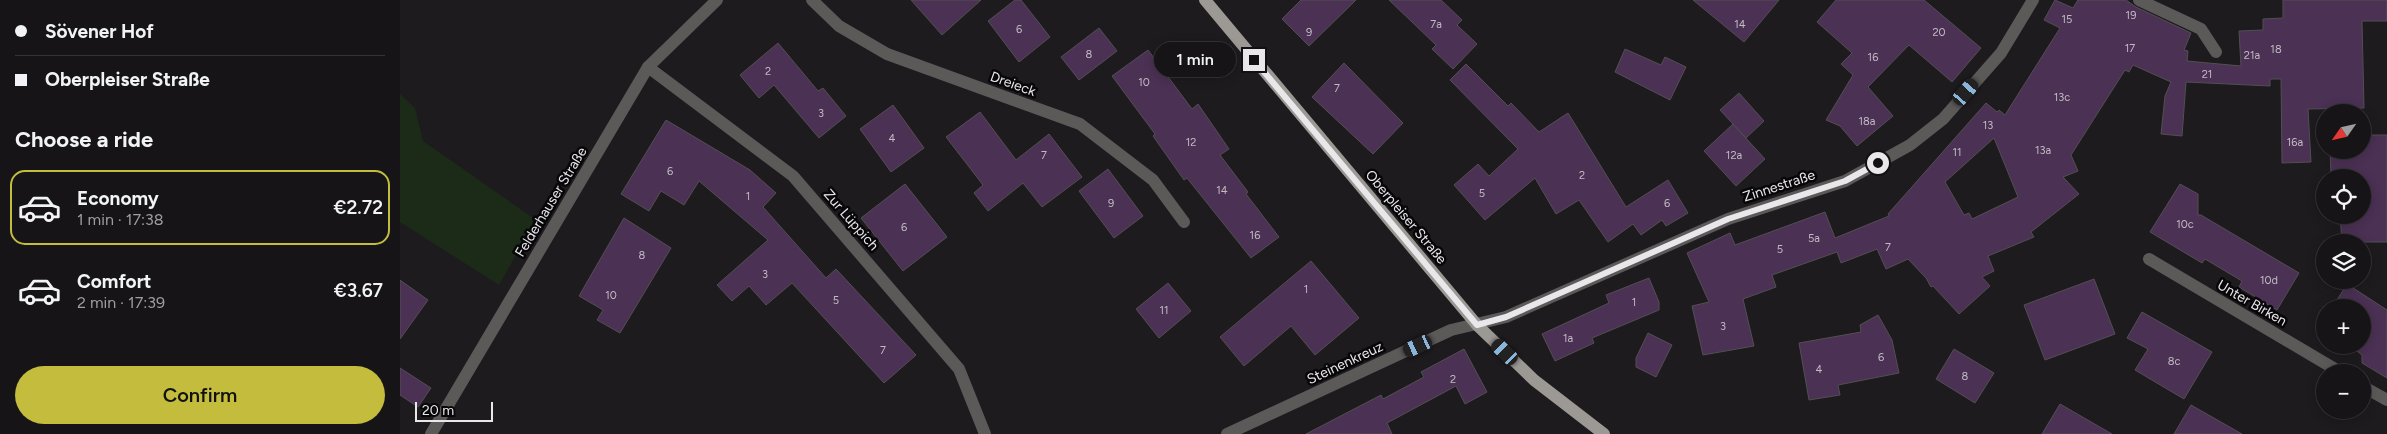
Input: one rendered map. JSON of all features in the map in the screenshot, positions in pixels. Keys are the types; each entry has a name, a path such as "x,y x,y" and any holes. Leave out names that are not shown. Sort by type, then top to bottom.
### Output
{"main road":[{"name":"Oberpleiser Straße","path":"1205,0 1477,325 1534,380 1604,434"}],"street":[{"name":"Felderhauser Straße","path":"431,434 648,67 717,0"},
{"name":"Dreieck","path":"812,0 839,26 887,54 1080,124 1153,180 1184,222"},
{"name":"Zinnestraße","path":"1477,325 1506,317 1728,219 1845,181 1910,145 1943,119 2001,53 2033,0"},
{"path":"2139,0 2201,29 2216,52"},
{"name":"Zur Lüppich","path":"648,67 794,176 959,369 985,434"},
{"name":"Unter Birken","path":"2149,259 2326,364"},
{"name":"Steinenkreuz","path":"1227,434 1451,330 1477,325"},
{"path":"2371,391 2387,400"}],"green space":[{"path":"400,94 415,108 423,141 536,220 499,285 400,222"}],"building":[{"path":"911,0 981,0 942,35"},
{"path":"1015,0 1021,0 1050,37 1019,62 988,21"},
{"path":"1301,0 1356,0 1309,46 1282,19"},
{"path":"1389,0 1441,0 1462,20 1457,25 1477,44 1453,69 1432,49 1436,45"},
{"path":"1693,0 1779,0 1744,42"},
{"path":"1836,0 1924,0 1981,48 1952,82 1909,45 1868,87 1893,116 1857,146 1840,126 1826,120 1853,75 1841,64 1852,53 1817,22"},
{"path":"2055,0 2073,8 2078,0 2126,0 2136,7 2191,33 2184,50 2188,51 2187,61 2241,66 2239,31 2263,30 2263,19 2283,18 2283,0 2387,0 2387,21 2362,21 2364,104 2316,104 2316,109 2308,109 2311,162 2282,163 2281,79 2270,79 2270,86 2186,82 2182,136 2161,134 2165,96 2171,82 2133,65 2129,72 2125,70 2071,155 2078,171 2063,177 2079,194 2031,232 2034,237 1988,256 1994,271 1982,277 1990,286 1959,314 1933,286 1931,287 1926,278 1908,259 1886,269 1877,249 1841,263 1837,252 1772,275 1776,287 1743,299 1754,346 1703,355 1692,306 1709,302 1687,253 1730,233 1735,245 1825,212 1835,238 1889,216 1888,214 1986,103 1997,112 1999,110 2005,115 2060,28 2044,20","holes":["1994,138 2018,197 1972,219 1969,213 1964,215 1945,182"]},
{"path":"1099,28 1117,51 1079,80 1061,57"},
{"path":"778,43 818,91 823,88 846,116 819,138 774,85 759,98 740,75"},
{"path":"1625,49 1661,65 1665,57 1686,67 1670,100 1615,72"},
{"path":"1148,50 1192,109 1198,104 1229,149 1220,155 1248,192 1246,194 1279,237 1251,258 1187,178 1184,180 1153,136 1155,134 1112,76"},
{"path":"1344,63 1403,123 1373,154 1312,97"},
{"path":"1466,64 1508,106 1511,103 1539,132 1568,113 1626,207 1668,180 1688,213 1666,226 1662,220 1641,235 1633,224 1608,242 1579,200 1556,214 1535,178 1485,220 1454,185 1478,164 1489,176 1518,149 1450,80"},
{"path":"1739,93 1764,121 1746,138 1720,110"},
{"path":"893,105 924,148 891,172 860,129"},
{"path":"980,112 1016,160 1049,134 1082,177 1042,207 1023,183 988,211 974,193 983,185 946,137"},
{"path":"666,120 750,170 776,193 763,207 826,278 836,269 916,355 884,383 792,283 766,305 749,286 732,301 717,285 768,240 699,181 684,205 661,191 649,211 621,194"},
{"path":"1733,124 1765,159 1736,186 1704,151"},
{"path":"2371,135 2387,135 2387,242 2371,242 2371,234 2341,234 2341,224 2371,224 2371,169 2331,169 2330,159 2371,159"},
{"path":"1108,169 1143,216 1114,238 1079,191"},
{"path":"905,184 947,237 903,271 861,218"},
{"path":"2180,184 2198,194 2198,215 2299,273 2277,310 2239,287 2242,281 2205,259 2202,263 2150,232"},
{"path":"624,218 671,248 620,333 597,320 603,310 579,296"},
{"path":"1311,261 1359,318 1315,355 1291,326 1244,366 1220,337"},
{"path":"1649,278 1659,302 1659,310 1592,338 1594,343 1555,361 1542,334 1609,303 1606,295"},
{"path":"2094,279 2115,334 2045,360 2024,305"},
{"path":"400,280 428,300 400,339"},
{"path":"1168,283 1191,311 1159,338 1136,309"},
{"path":"2344,289 2355,289 2370,299 2338,299"},
{"path":"2371,300 2387,310 2387,378 2371,368 2371,364 2362,363 2361,354 2371,354"},
{"path":"2142,312 2212,352 2184,399 2135,370 2148,349 2127,338"},
{"path":"1878,315 1892,340 1899,373 1838,385 1840,395 1809,400 1799,343 1861,332 1860,325"},
{"path":"1648,333 1672,345 1656,377 1636,367 1636,358"},
{"path":"1464,349 1487,392 1465,404 1456,386 1387,423 1392,434 1306,434 1381,395 1383,399 1424,377 1421,372"},
{"path":"1954,349 1994,373 1975,403 1936,379"},
{"path":"400,368 431,388 418,407 400,395"},
{"path":"2060,404 2112,434 2042,434"},
{"path":"2191,405 2242,434 2174,434"}],"route":[{"path":"1254,60 1477,325 1506,317 1611,269 1728,219 1845,181 1878,163"}]}
